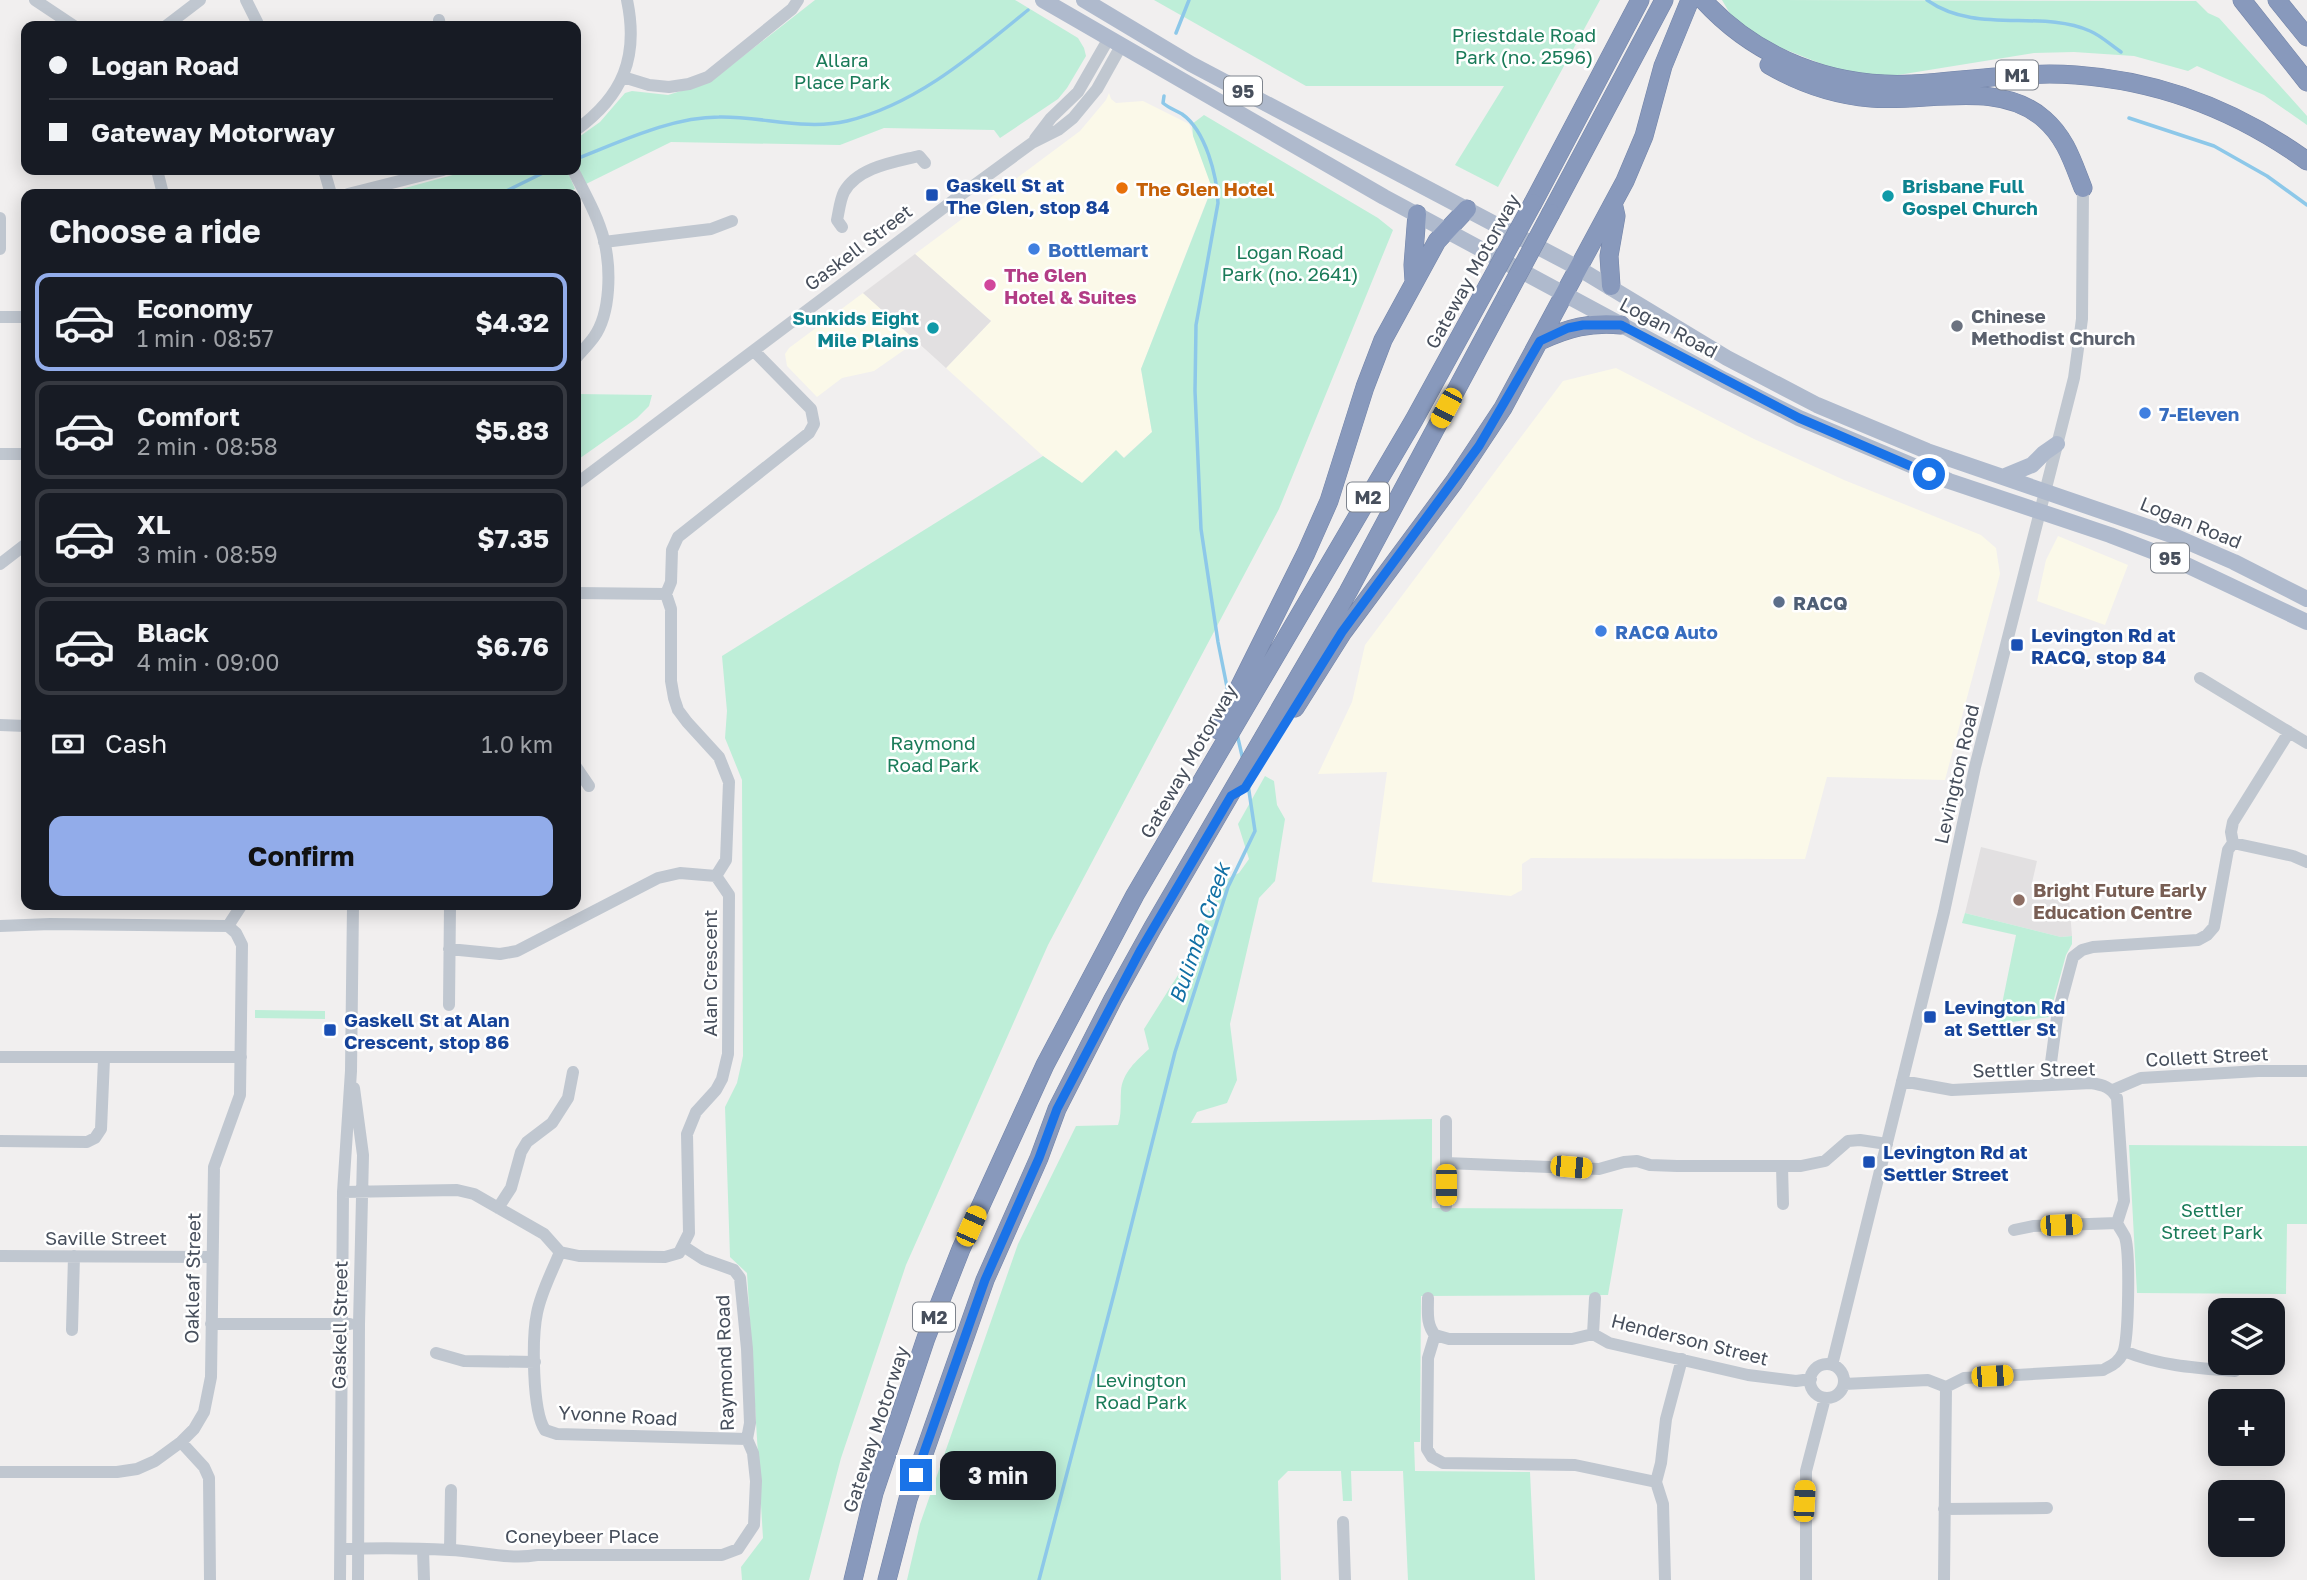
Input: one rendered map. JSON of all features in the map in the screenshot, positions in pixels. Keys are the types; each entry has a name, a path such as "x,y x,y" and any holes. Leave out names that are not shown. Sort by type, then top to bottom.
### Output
{"highway":[{"name":"Gateway Motorway","path":"853,1580 874,1493 926,1338 961,1250 1045,1065 1135,895 1219,748 1242,697 1414,420 1640,0"},
{"name":"M2","path":"887,1580 908,1499 985,1280 1039,1158 1057,1109 1140,951 1226,804 1267,746 1664,0"},
{"name":"M1","path":"1703,0 1723,20 1775,56 1843,80 1911,84 2014,75 2106,78 2169,91 2240,119 2307,161"},
{"path":"2242,0 2307,82"},
{"path":"2277,0 2307,37"},
{"path":"1267,746 1342,632 1479,446 1540,341 1614,203 1644,136 1663,66 1688,6"},
{"path":"1723,20 1734,43 1778,70 1828,90 1870,98 1983,96 2016,102 2035,112 2057,133 2070,154 2083,188"},
{"path":"1611,286 1610,247 1616,216 1614,203"},
{"path":"1242,697 1324,512 1348,449 1372,366 1383,340 1434,245 1467,209"},
{"path":"1415,281 1413,265 1417,214"},
{"path":"1540,341 1568,328 1583,325 1621,325"}],"main road":[{"name":"Logan Road","path":"1043,0 1417,214 1753,395 1840,436 1949,481 2110,535 2178,561 2307,622"},
{"name":"Logan Road","path":"1084,0 1213,75 1611,286 1727,358 1816,405 1885,435 2150,526 2203,548 2307,599"},
{"name":"Gaskell Street","path":"1115,42 1125,25"},
{"path":"2003,477 2032,465 2057,444"}],"street":[{"path":"35,0 66,21"},
{"path":"173,21 200,0"},
{"path":"246,0 256,21"},
{"path":"581,126 606,104 623,77 631,38 627,0"},
{"path":"623,77 649,85 669,87 708,77 792,9 798,0"},
{"name":"Gaskell Street","path":"581,480 755,352 908,234 1032,144 1058,130 1073,118 1089,101 1112,65 1115,42"},
{"name":"Gaskell Street","path":"1032,144 1051,118 1078,92 1115,42"},
{"path":"1112,65 1129,60 1147,61"},
{"path":"842,227 837,220 843,194 849,186 873,168 919,156 925,163"},
{"path":"368,189 423,175"},
{"path":"576,175 604,242 607,281 601,324 581,352"},
{"name":"Levington Road","path":"1832,1365 1956,858 1975,766 2074,378 2081,337 2083,188"},
{"path":"0,218 0,249"},
{"path":"604,242 711,229 732,221"},
{"path":"0,317 21,317"},
{"path":"450,949 500,954 517,951 658,878 680,873 716,876 726,860 729,782 719,757 687,722 674,698 671,681 671,609 666,594 671,582 672,550 678,537 809,433 814,424 814,415 801,398 755,352"},
{"path":"0,454 21,454"},
{"path":"0,564 21,548"},
{"path":"581,593 666,594"},
{"path":"2200,678 2307,743"},
{"path":"0,725 21,726"},
{"path":"2048,1085 2057,1017 2073,957 2082,950 2093,947 2198,940 2207,935 2214,927 2228,850 2233,843 2233,822 2289,732"},
{"path":"581,776 589,786"},
{"path":"2233,843 2293,856 2307,862"},
{"name":"Alan Crescent","path":"683,1246 689,1233 687,1134 696,1112 722,1079 728,1054 729,895 716,876"},
{"path":"0,926 228,926 238,910"},
{"name":"Gaskell Street","path":"340,1580 343,1192 351,1071 354,910"},
{"path":"449,1005 450,910"},
{"name":"Oakleaf Street","path":"0,1472 117,1472 137,1469 155,1461 181,1442 194,1429 204,1412 209,1395 214,1167 240,1095 242,945 236,933 228,926"},
{"path":"0,1057 241,1058"},
{"path":"0,1141 87,1142 96,1138 101,1129 104,1059"},
{"name":"Gaskell Street","path":"351,1071 361,1128 363,1192 359,1324 358,1580"},
{"name":"Collett Street","path":"2113,1090 2141,1078 2307,1071"},
{"path":"498,1208 511,1188 521,1152 527,1142 552,1123 568,1098 573,1072"},
{"name":"Settler Street","path":"1902,1081 1952,1090 2091,1083 2102,1084 2113,1090 2117,1098 2123,1200 2117,1223 2125,1238 2128,1323 2124,1351"},
{"path":"1446,1121 1446,1206"},
{"path":"1446,1163 1599,1169 1624,1162 1677,1166 1801,1166 1825,1161 1848,1141 1887,1144"},
{"path":"1782,1166 1783,1204"},
{"path":"343,1192 457,1190 474,1194 544,1234 560,1252 579,1255 666,1257 680,1253 683,1246"},
{"path":"2014,1230 2033,1226 2117,1223"},
{"name":"Raymond Road","path":"683,1246 703,1259 734,1270 740,1278 747,1349 750,1423 747,1439 753,1453 756,1481 754,1525 738,1549"},
{"name":"Yvonne Road","path":"560,1252 536,1315 534,1362 537,1413 545,1430 557,1434 747,1439"},
{"name":"Saville Street","path":"0,1256 212,1257"},
{"path":"72,1330 74,1256"},
{"path":"1428,1298 1428,1319 1430,1329 1435,1335 1428,1358 1427,1449 1438,1461 1575,1465 1656,1482"},
{"path":"1593,1334 1595,1298"},
{"path":"211,1324 359,1324"},
{"name":"Henderson Street","path":"1435,1335 1449,1339 1572,1339 1593,1334 1609,1343 1770,1379 1811,1379"},
{"path":"1844,1384 1928,1380 1946,1387 1964,1378 2103,1370 2117,1363 2124,1351 2167,1365 2208,1369"},
{"path":"436,1353 464,1361 534,1362"},
{"path":"1665,1580 1663,1504 1656,1482 1666,1419 1682,1359"},
{"path":"1832,1365 1842,1372 1844,1384 1837,1395 1825,1398 1814,1391 1811,1379 1818,1367 1832,1365"},
{"path":"1944,1580 1946,1387"},
{"path":"1806,1580 1806,1471 1825,1398"},
{"path":"181,1442 204,1467 209,1478 210,1580"},
{"path":"450,1550 451,1490"},
{"path":"1944,1509 2047,1508"},
{"path":"1343,1522 1345,1580"},
{"name":"Coneybeer Place","path":"341,1549 450,1550 500,1554 512,1558 537,1555 722,1555 738,1549"},
{"path":"423,1549 424,1580"}],"shaded area":[{"path":"1109,93 1116,103 1143,101 1189,124 1212,187 1141,369 1152,432 1123,458 1116,451 1082,483 1043,456 946,368 991,321 915,254 1080,131"},
{"path":"915,254 991,321 946,368 863,293"},
{"path":"863,293 917,341 874,371 842,378 817,397 787,366 785,354 789,348"},
{"name":"RACQ","path":"1616,368 1754,439 1844,480 1981,535 1996,548 2000,574 1945,780 1827,777 1805,859 1531,858 1522,864 1522,890 1511,896 1372,882 1387,772 1318,774 1352,702 1365,645 1563,381"},
{"path":"2058,536 2128,565 2105,625 2037,601 2046,560"},
{"name":"Bright Future Early Education Centre","path":"1981,847 2037,861 2031,887 2068,886 2072,936 2061,937 1965,913"}],"green space":[{"name":"Allara Place Park","path":"815,0 1015,0 1078,38 1086,56 1058,99 1000,138 994,130 884,128 840,145 671,142 584,185 579,175 581,135 600,122 625,93 632,91 668,95 710,82"},
{"name":"Priestdale Road Park (no. 2596)","path":"1154,0 1600,0 1498,187 1455,165 1504,86 1306,86"},
{"path":"1722,0 2196,1 2208,13 2219,18 2307,116 2307,125 2264,95 2197,66 2188,71 2134,56 2074,52 2034,53 1898,75 1862,75 1832,68 1763,41 1735,22"},
{"name":"Raymond Road Park","path":"1204,115 1378,218 1393,230 1279,509 1048,945 906,1265 841,1458 809,1580 742,1580 741,1567 763,1538 747,1273 730,1257 725,1107 737,1083 743,1056 742,780 725,738 727,711 722,656 1043,456 1082,483 1116,450 1124,458 1152,432 1141,369 1212,188 1193,136 1192,124"},
{"path":"453,175 569,175 575,189 401,189"},
{"path":"581,394 652,395 649,406 637,418 581,457"},
{"name":"Levington Road Park","path":"1265,776 1274,781 1277,805 1285,819 1275,881 1259,898 1230,1024 1237,1080 1227,1103 1197,1112 1191,1123 1432,1119 1432,1208 1623,1209 1608,1295 1421,1296 1420,1442 1414,1442 1415,1471 1530,1472 1535,1580 1408,1580 1403,1471 1351,1471 1352,1501 1343,1501 1341,1471 1288,1471 1278,1481 1281,1580 907,1580 920,1524 1018,1244 1076,1126 1118,1125 1124,1078 1149,1049 1144,1029 1195,948 1218,883 1239,873 1249,859 1238,824"},
{"path":"1965,913 2061,937 2072,936 2072,944 2066,955 2049,1017 1998,1024 2016,935 1962,923"},
{"path":"255,1010 325,1011 325,1019 255,1018"},
{"name":"Settler Street Park","path":"2129,1145 2307,1146 2307,1224 2287,1224 2286,1294 2137,1293"}],"waterway":[{"name":"Bulimba Creek","path":"1176,33 1189,0"},
{"path":"1927,0 1966,17 2071,25 2094,33 2121,52"},
{"path":"581,157 664,126 701,118 735,117 799,124 831,124 873,113 897,103 944,76 1028,10"},
{"name":"Bulimba Creek","path":"1164,96 1163,103 1182,114 1198,131 1209,155 1217,192 1218,203 1196,325 1195,391 1201,529 1228,692"},
{"path":"2129,118 2214,146 2267,176 2307,205"},
{"path":"510,189 539,175"},
{"name":"Bulimba Creek","path":"1237,734 1243,760"},
{"name":"Bulimba Creek","path":"1039,1580 1175,1052 1228,887 1255,831 1247,778"}],"place":[{"name":"The Glen Hotel","path":"1122,188"},
{"name":"Gaskell St at The Glen, stop 84","path":"932,195"},
{"name":"Brisbane Full Gospel Church","path":"1888,196"},
{"name":"Bottlemart","path":"1034,249"},
{"name":"The Glen Hotel & Suites","path":"990,285"},
{"name":"Chinese Methodist Church","path":"1957,326"},
{"name":"Sunkids Eight Mile Plains","path":"933,328"},
{"name":"7-Eleven","path":"2145,413"},
{"name":"RACQ","path":"1779,602"},
{"name":"RACQ Auto","path":"1601,631"},
{"name":"Levington Rd at RACQ, stop 84","path":"2017,645"},
{"name":"Bright Future Early Education Centre","path":"2019,900"},
{"name":"Levington Rd at Settler St","path":"1930,1017"},
{"name":"Gaskell St at Alan Crescent, stop 86","path":"330,1030"},
{"name":"Levington Rd at Settler Street","path":"1869,1162"}],"route":[{"path":"916,1475 985,1280 1039,1158 1057,1109 1113,999 1231,796 1245,788 1342,632 1479,446 1540,341 1568,328 1583,325 1621,325 1799,418 1929,474"}],"park label":[{"name":"Logan Road Park (no. 2641)","path":"1290,262"}]}
